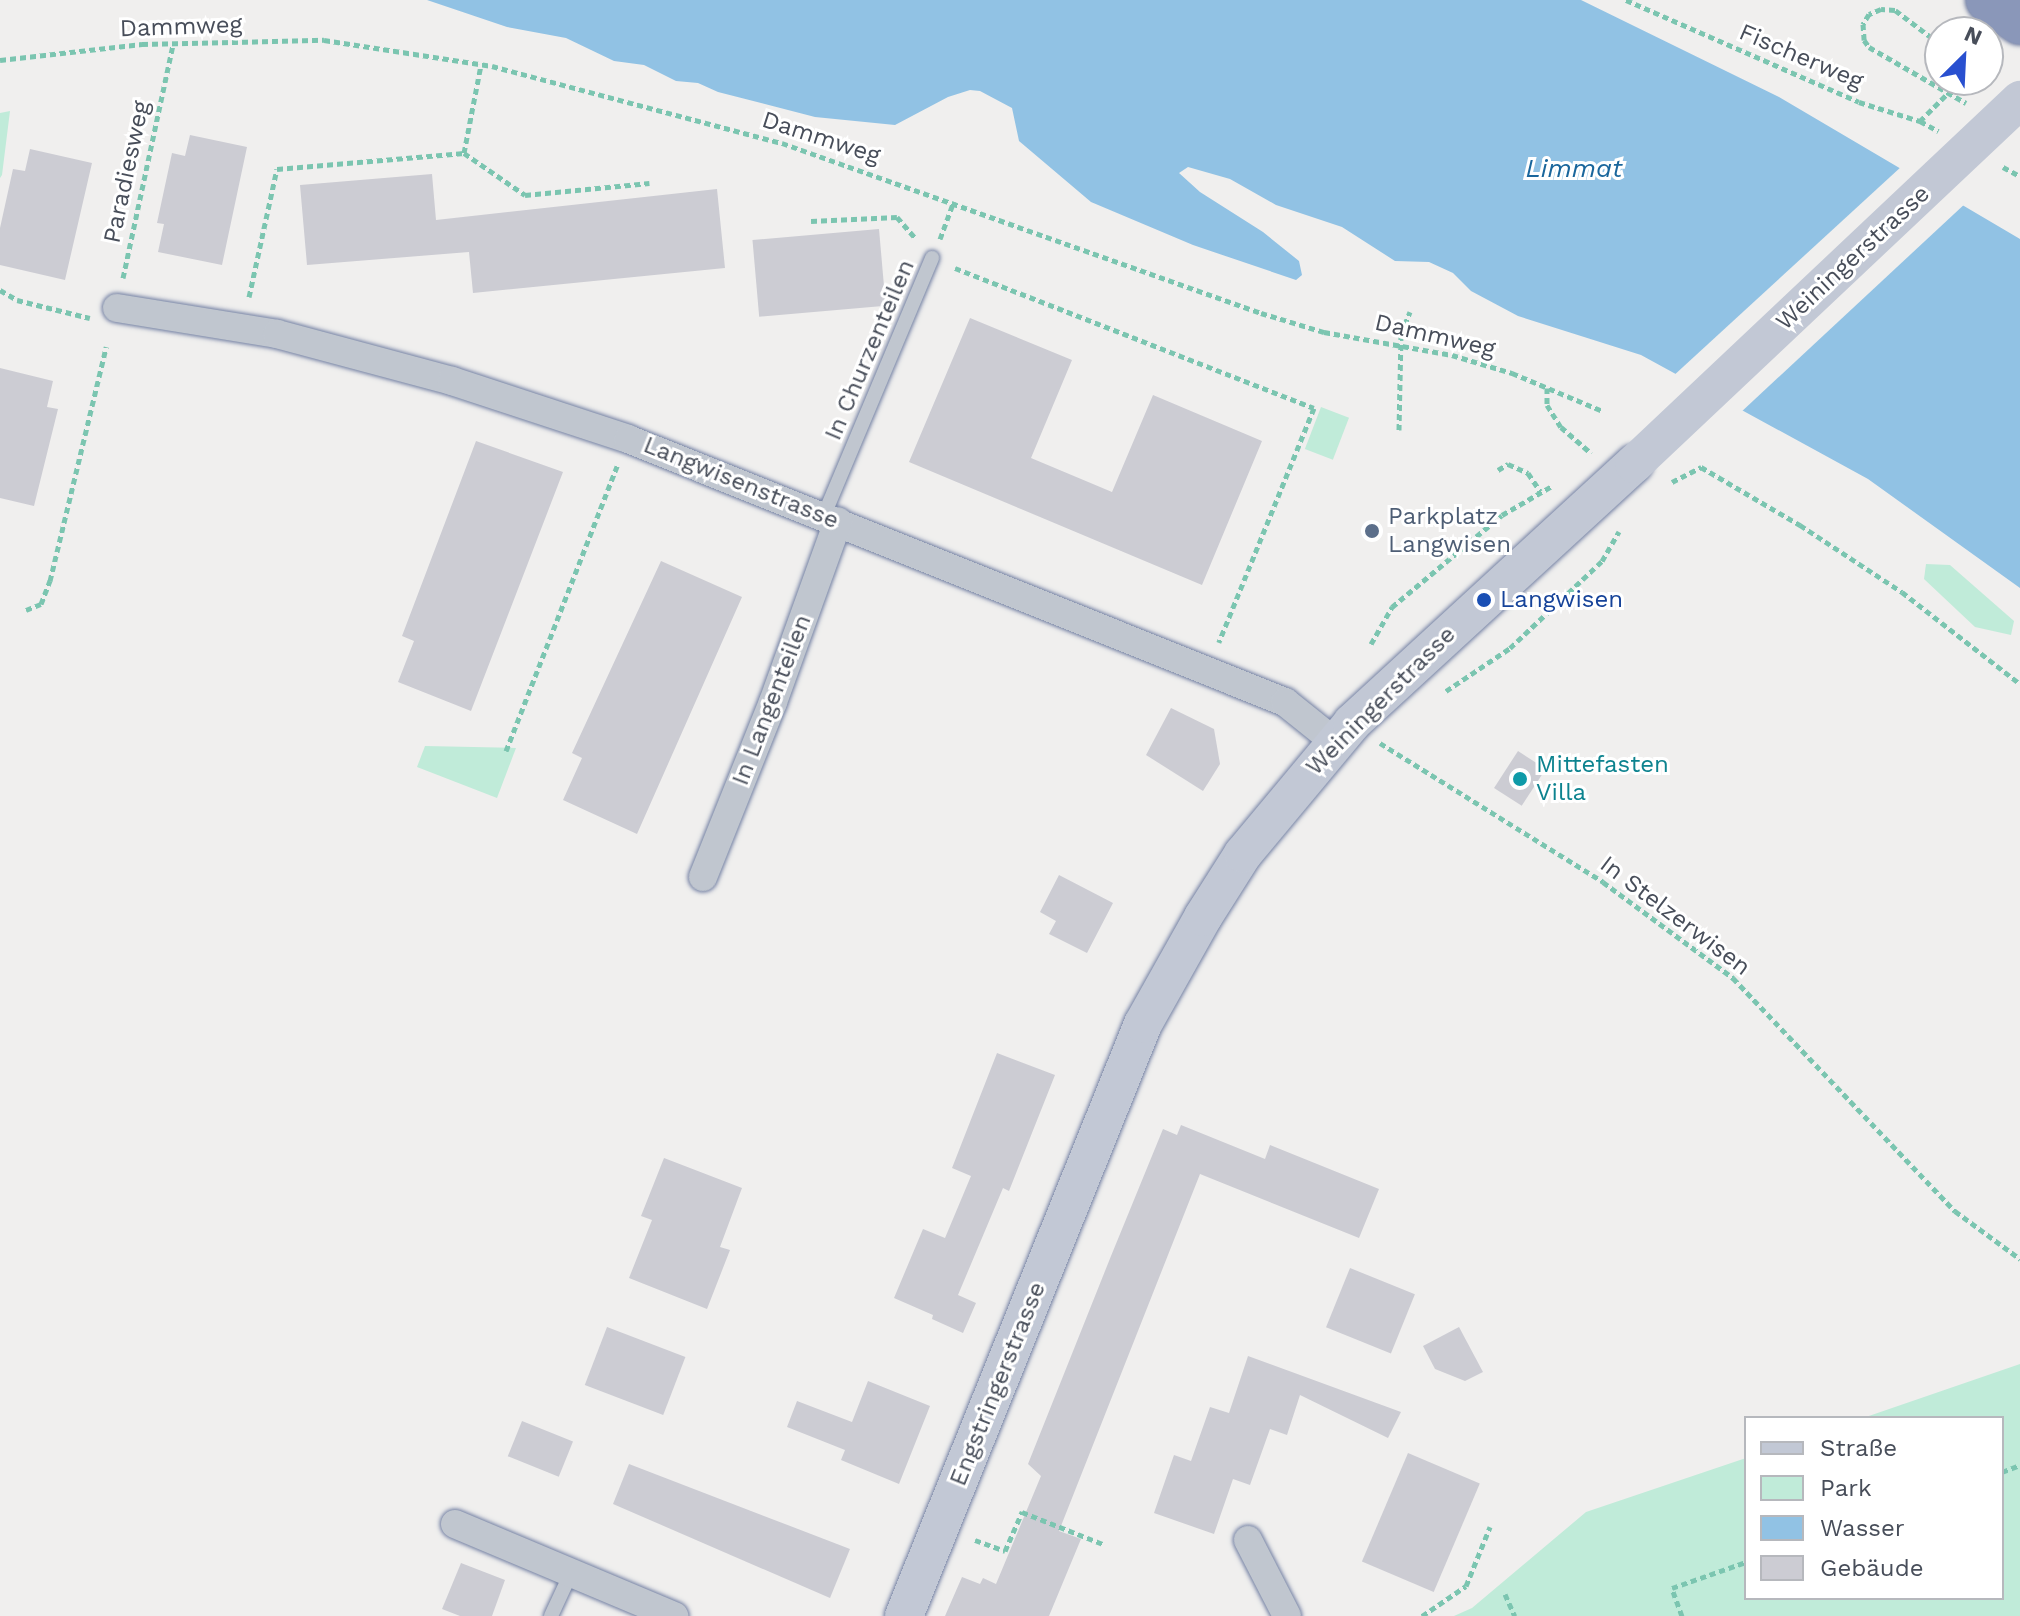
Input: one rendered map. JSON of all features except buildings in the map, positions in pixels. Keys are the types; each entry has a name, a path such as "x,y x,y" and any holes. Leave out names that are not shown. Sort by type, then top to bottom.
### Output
{"highway":[{"path":"1988,0 2020,22"}],"main road":[{"name":"Weiningerstrasse","path":"1093,1152 1143,1024 1203,917 1243,854 1335,742 1400,675 1634,464 2020,100"},
{"name":"Engstringerstrasse","path":"904,1616 1093,1152"}],"street":[{"name":"Langwisenstrasse","path":"108,314 277,334 452,381 628,439 1285,702 1335,742"},
{"name":"In Langenteilen","path":"703,877 773,702 831,518"},
{"path":"455,1524 674,1616"},
{"path":"1248,1540 1287,1616"}],"lane":[{"name":"In Churzenteilen","path":"831,518 932,258"},
{"path":"551,1616 571,1573"}],"path":[{"name":"Fischerweg","path":"1626,0 1859,102 1920,121 1945,96"},
{"path":"1924,32 1895,10 1881,9 1869,14 1863,24 1864,40 1869,47 1924,80"},
{"name":"Dammweg","path":"0,60 173,44 324,40 481,65 782,143 954,201 1261,313 1324,332 1401,343 1467,359 1603,411"},
{"name":"Paradiesweg","path":"108,314 173,44"},
{"path":"464,153 481,65"},
{"path":"1951,96 1975,110"},
{"path":"242,329 277,169 464,153 525,195 649,183"},
{"name":"In Churzenteilen","path":"932,258 954,201"},
{"path":"811,221 897,217 932,258 1314,408 1208,671"},
{"path":"0,290 17,300 108,314"},
{"path":"1399,430 1401,334 1410,312"},
{"path":"26,610 41,604 50,581 106,347"},
{"path":"1547,388 1547,405 1561,427 1597,457"},
{"path":"506,751 628,439"},
{"path":"1498,470 1508,464 1528,473 1540,491"},
{"path":"1701,467 1800,525 1902,592 2020,684"},
{"path":"1371,644 1392,607 1502,515 1563,480"},
{"path":"1439,695 1510,648 1602,561 1626,520"},
{"name":"In Stelzerwisen","path":"1379,742 1603,882 1733,978 1955,1211 2020,1259"},
{"path":"961,1534 1005,1551 1022,1512 1103,1544"},
{"path":"1422,1616 1466,1586 1490,1527"},
{"path":"1682,1616 1672,1588 1744,1563"},
{"path":"1505,1594 1515,1616"}],"green space":[{"path":"10,111 2,175 0,178 0,113"},
{"path":"1321,407 1349,418 1333,460 1305,449"},
{"path":"1926,564 1950,565 2014,621 2011,635 1975,627 1924,579"},
{"path":"425,746 516,748 497,798 417,767"},
{"path":"2020,1364 2020,1616 1454,1616 1472,1608 1586,1512 1744,1459 1744,1600 2004,1600 2004,1416 1869,1416"}],"water":[{"name":"Limmat","path":"427,0 1581,0 1779,97 2020,239 2020,588 1868,479 1641,355 1518,316 1471,291 1453,273 1429,262 1395,261 1342,227 1276,205 1230,179 1188,167 1179,173 1200,192 1263,232 1299,261 1302,275 1296,280 1193,245 1091,202 1019,141 1012,108 980,91 970,90 948,97 895,125 815,117 718,92 698,83 676,81 644,65 614,61 566,38 507,27"}],"pier":[{"path":"1902,166 1968,201 1739,414 1671,378"}],"place":[{"name":"Parkplatz Langwisen","path":"1372,531"},
{"name":"Langwisen","path":"1484,600"},
{"name":"Mittefasten Villa","path":"1520,779"}]}
